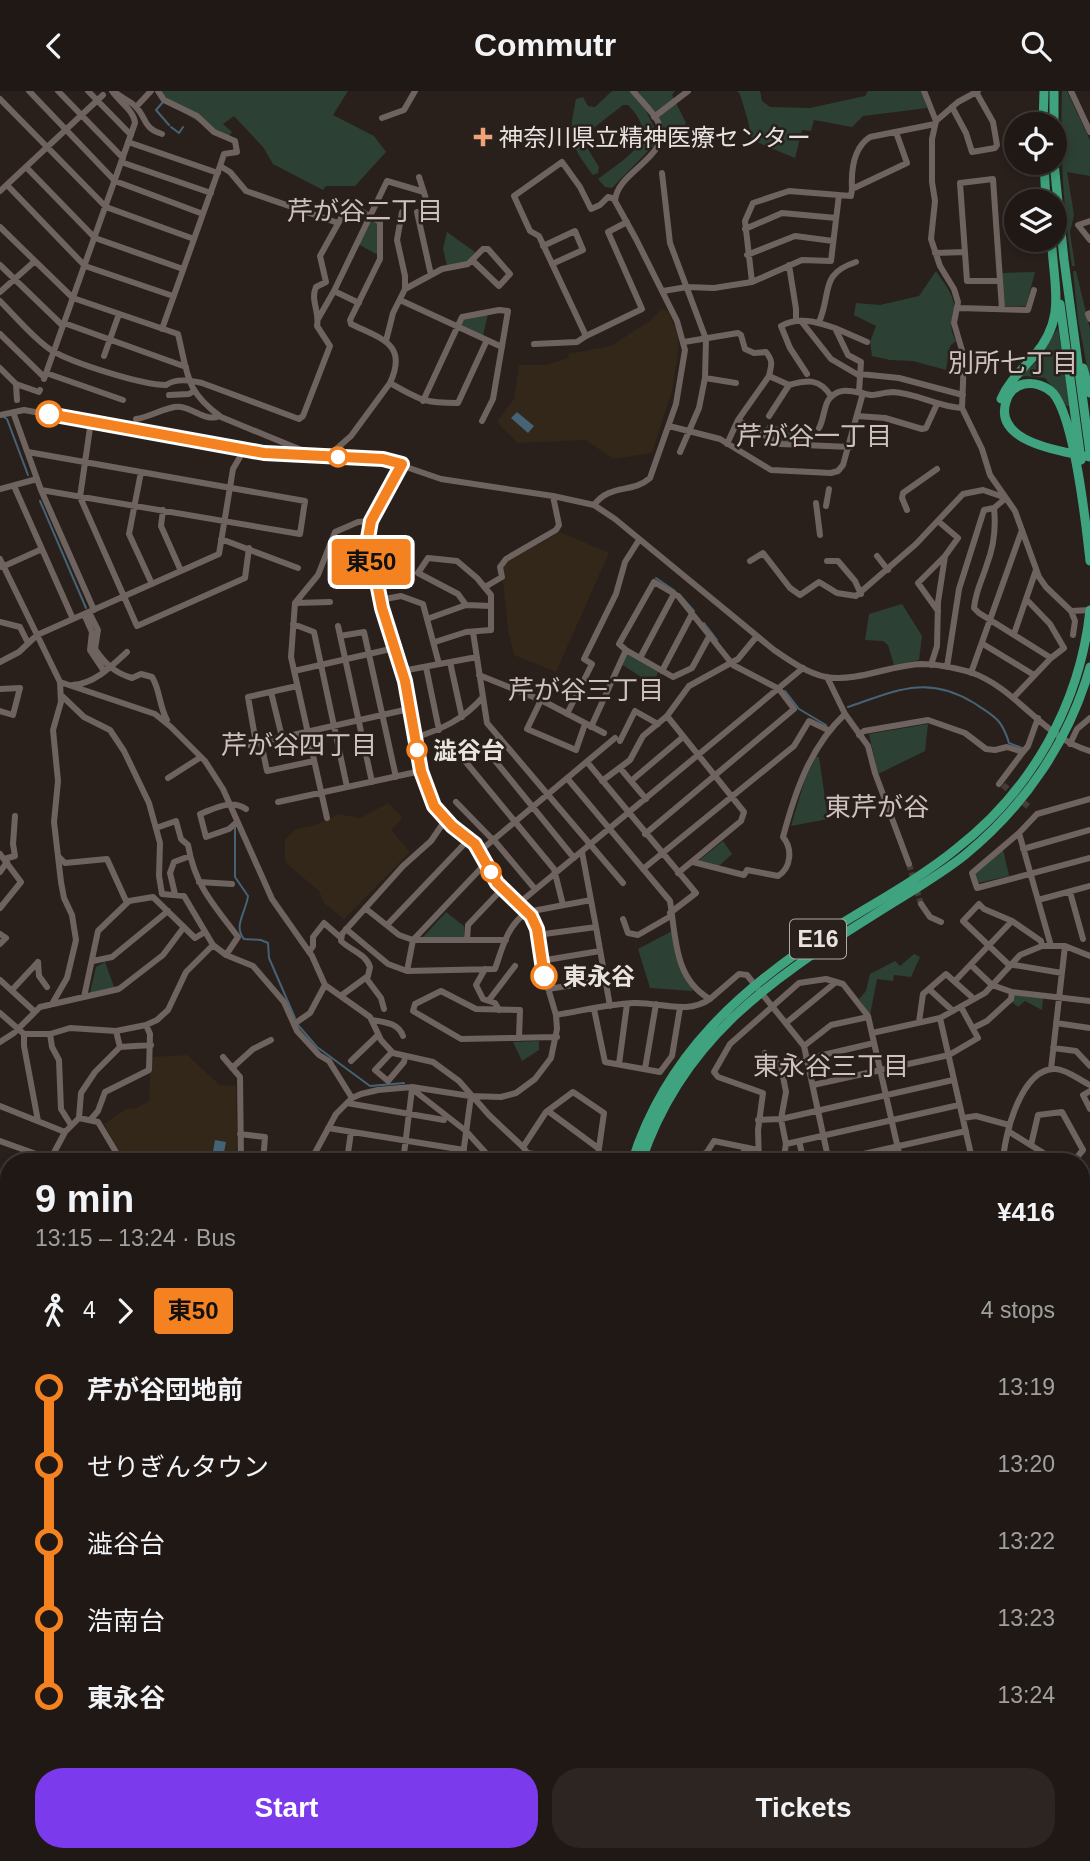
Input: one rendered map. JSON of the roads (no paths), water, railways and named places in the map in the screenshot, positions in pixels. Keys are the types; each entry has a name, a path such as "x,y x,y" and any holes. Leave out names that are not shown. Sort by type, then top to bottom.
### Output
{"highway":[{"path":"1043,112 1044,91"},
{"path":"1054,112 1055,91"},
{"path":"1055,175 1090,561"},
{"path":"1051,252 1055,322 1046,341 1006,388 1000,400 1000,410 1003,422 1016,438 1031,448 1090,457"},
{"path":"1052,252 1080,445"},
{"path":"1064,260 1090,393"},
{"path":"1025,383 1045,387 1052,393 1080,445 1090,457 1037,445 1022,438 1008,422 1004,404 1009,393 1025,383"},
{"path":"1080,472 1090,529"},
{"name":"E16","path":"1067,716 1082,660 1088,610"},
{"name":"E16","path":"644,1153 675,1087 697,1055 734,1015 788,971 964,856 1016,806 1047,754 1090,667"},
{"name":"E16","path":"636,1153 650,1116 668,1083 690,1051 728,1008 783,963 957,849 1008,800 1047,754"}],"street":[{"path":"29,91 115,181 203,214"},
{"path":"58,91 122,160 211,193"},
{"path":"88,91 100,98 129,139 229,172 246,191 338,223"},
{"path":"112,91 136,107 152,131 162,134"},
{"path":"45,377 135,117 118,101 112,91"},
{"path":"136,107 151,91"},
{"path":"158,91 164,100 197,116 214,132 235,141 237,152 224,154 162,329"},
{"path":"382,118 404,110 415,91"},
{"path":"594,505 607,492 647,481 669,426 685,358 684,342 663,291 616,205 615,199 621,183 657,148 660,132 654,117 633,91"},
{"path":"654,117 688,91"},
{"path":"924,91 936,122 932,139 935,201 931,239 935,253 954,289 959,308 954,323 964,357 962,408 982,449 990,475 1015,511 1036,570 1046,587 1071,611 1075,621 1073,635"},
{"path":"1071,91 1090,132"},
{"path":"752,282 745,229 750,206 759,200 789,191 851,196 854,159 865,140 870,137 936,122 952,107 977,92 993,122 997,145 995,148 972,152 952,107"},
{"path":"0,191 100,98"},
{"path":"0,99 106,207 194,239"},
{"path":"852,189 907,163 896,132"},
{"path":"586,336 539,236 530,231 514,196 562,162 580,187 591,209 608,197 615,199"},
{"path":"26,167 95,238 183,269"},
{"path":"663,173 670,243 706,339 705,378 699,408 680,452"},
{"path":"419,177 427,202"},
{"path":"1000,281 967,281 960,183 993,179 1002,309"},
{"path":"318,319 387,181 424,193"},
{"path":"7,185 85,266 173,296"},
{"path":"663,291 752,282 808,259 831,261 839,195"},
{"path":"0,301 54,351 151,385 189,380 299,419 303,418 330,346 317,326 313,295 316,287 326,282 320,257 349,204 380,222 380,259 350,320 352,324 386,341 394,347 396,353 394,375 390,383 351,436 327,457"},
{"path":"386,341 393,313 405,289 397,240 402,212"},
{"path":"417,212 431,275"},
{"path":"745,229 782,213 836,219"},
{"path":"1090,221 1078,225 1090,240"},
{"path":"534,344 576,342 642,309 608,232 627,222"},
{"path":"0,227 73,298 178,334 194,391 199,400 219,416 316,456"},
{"path":"543,246 575,231 583,250 552,264"},
{"path":"747,255 794,236 833,241"},
{"path":"405,289 442,269 468,264 472,260 483,249 488,249 510,274 499,286 472,260"},
{"path":"935,253 965,251"},
{"path":"0,292 35,261"},
{"path":"819,322 825,309 832,275 841,267 856,262"},
{"path":"0,265 64,325 186,367"},
{"path":"789,265 799,320 831,359 860,375 899,377 962,395"},
{"path":"959,308 1028,310 1034,290"},
{"path":"334,291 359,303"},
{"path":"400,300 502,347"},
{"path":"423,401 462,317 499,310 508,311 493,399 481,418"},
{"path":"104,356 119,314"},
{"path":"807,375 790,348 781,326 799,320 819,322 867,342"},
{"path":"669,426 720,439 771,470 831,476 843,465 850,447 861,392 861,362 848,355 835,328"},
{"path":"684,342 738,333 745,349 754,353 766,352 770,356 773,364 769,376 738,419 727,444"},
{"path":"0,334 45,377 123,400"},
{"path":"390,383 423,401 459,405 487,340"},
{"path":"2,372 16,384 39,392 40,390"},
{"path":"769,376 789,385 813,380 821,384 831,396"},
{"path":"705,378 736,383"},
{"path":"16,384 17,400"},
{"path":"769,416 789,385"},
{"path":"819,428 831,396 848,390 879,395 892,392 962,408"},
{"path":"169,395 189,394 194,391"},
{"path":"858,416 885,418 922,429 926,428 936,404"},
{"path":"136,419 151,417 178,406 210,418 219,416"},
{"path":"171,727 163,713 157,684 152,677 141,674 132,678 107,669 92,650 95,631 89,612 28,451 7,413 24,410 244,450 383,459 441,479 594,505 757,636 803,668 827,677 855,677 902,667 931,665 971,673 1013,698 1070,744 1090,751"},
{"path":"738,419 780,444 850,447"},
{"path":"91,421 80,497 137,626 245,579 249,548"},
{"path":"0,662 19,652 37,635 219,554 233,469 244,450"},
{"path":"28,451 305,501 300,534 41,490"},
{"path":"315,1153 328,1128 349,1101 378,1090 412,1087 471,1096 500,1097 516,1093 527,1087 551,1058 556,1037 556,1015 540,961 535,923 502,889 470,838 434,806 421,771 402,671 380,600 368,538 371,521 402,464"},
{"path":"907,509 902,498 903,493 937,469"},
{"path":"141,472 129,534 152,584"},
{"path":"0,489 37,479"},
{"path":"14,486 73,619"},
{"path":"826,506 829,489"},
{"path":"750,561 763,553 790,588 800,596 819,582 837,593 861,594 963,494 984,491 1006,498"},
{"path":"485,587 502,577 500,567 506,559 556,530 559,521 553,496"},
{"path":"947,667 959,589 984,510 994,508 1006,498"},
{"path":"816,503 820,535"},
{"path":"994,508 996,524 993,544 987,566 976,588 974,607 1051,658"},
{"path":"163,510 161,526 181,571"},
{"path":"327,818 291,657 295,603 318,575 335,532 358,522 371,521"},
{"path":"938,521 958,538 945,556 918,583 938,611"},
{"path":"971,673 1023,530"},
{"path":"221,539 298,568"},
{"path":"567,715 592,664 584,659 617,594 625,562 639,540"},
{"path":"41,549 1,567 63,684 53,730 58,781 54,822 64,898 72,915 76,940 67,978 52,1004"},
{"path":"328,550 369,554"},
{"path":"931,665 937,646 938,611 945,556"},
{"path":"877,557 888,570"},
{"path":"435,642 466,632 491,630 491,595 457,561 428,558 418,573 458,594 466,605"},
{"path":"827,561 838,561 861,594"},
{"path":"1014,634 1036,570"},
{"path":"645,834 794,709 781,688 734,662 674,594 654,582 619,644 673,677 692,668 710,635"},
{"path":"640,658 674,594"},
{"path":"380,600 401,596 423,604 439,664"},
{"path":"1013,698 1064,648 1050,624 1027,600"},
{"path":"295,603 330,602"},
{"path":"427,619 466,605 491,606"},
{"path":"1071,611 1088,610"},
{"path":"662,671 692,614"},
{"path":"0,622 20,627 28,643"},
{"path":"293,624 314,632 347,787"},
{"path":"338,626 372,782"},
{"path":"340,636 364,632 396,777"},
{"path":"473,632 487,723 623,883"},
{"path":"602,782 630,760 643,736 667,716 690,687 734,662 757,636"},
{"path":"983,644 1034,675"},
{"path":"294,671 395,648"},
{"path":"541,700 527,729 576,750 626,650"},
{"path":"63,684 83,685 127,652"},
{"path":"402,671 477,657"},
{"path":"450,662 462,717"},
{"path":"426,667 439,730"},
{"path":"518,904 803,668"},
{"path":"479,675 541,700 604,733"},
{"path":"827,677 845,714 868,746 875,773 909,864"},
{"path":"63,684 155,714 201,757 223,789 272,899 309,952 325,985 342,995 372,1020 378,1035 392,1052 433,1062 459,1081 527,1153"},
{"path":"298,686 248,697 267,771 314,761"},
{"path":"0,689 20,688 13,715 0,711"},
{"path":"271,692 282,737"},
{"path":"61,695 85,717 110,730 124,751 149,803 160,843 159,876 162,894 184,896 213,945 226,955 253,966 284,1002 294,1024 319,1055 329,1061 349,1101"},
{"path":"414,738 439,730 462,717 470,712 482,697"},
{"path":"248,745 409,709"},
{"path":"480,851 616,739 635,711 658,724"},
{"path":"694,862 744,875 747,870 778,876 784,872 790,852 783,837 801,780 828,730 845,714"},
{"path":"667,716 744,812 741,821 678,873"},
{"path":"1001,784 1028,746 1038,718"},
{"path":"1070,744 1077,729 1090,718"},
{"path":"859,735 864,731 928,720 965,733 986,749 1007,747 1023,752"},
{"path":"643,869 794,746 809,721 828,730"},
{"path":"631,781 683,737"},
{"path":"500,738 465,761 555,873 563,905"},
{"path":"616,739 635,749"},
{"path":"484,747 574,857"},
{"path":"168,778 201,757"},
{"path":"587,762 696,893 671,915 638,935 628,933 623,919"},
{"path":"620,768 646,799"},
{"path":"278,802 421,771"},
{"path":"567,778 670,901 682,969 694,989 710,999"},
{"path":"1090,799 1037,814 972,873 977,888 1090,858"},
{"path":"456,802 493,839 535,890"},
{"path":"237,822 229,829 206,837 200,814 229,804 238,804 246,809"},
{"path":"1030,808 1037,814"},
{"path":"4,858 15,856 15,816"},
{"path":"340,937 403,866 431,841 446,819"},
{"path":"156,828 176,821 181,839 188,845 192,868 206,896 238,937 226,955"},
{"path":"1023,849 1090,830"},
{"path":"1019,833 1051,946"},
{"path":"387,925 470,838"},
{"path":"582,852 610,1006"},
{"path":"176,894 170,873 174,862 190,856"},
{"path":"60,857 65,863 107,859 127,903"},
{"path":"0,872 4,858"},
{"path":"0,908 21,882 4,858"},
{"path":"407,971 413,940 486,863"},
{"path":"199,882 232,884"},
{"path":"1038,900 1090,886"},
{"path":"467,940 468,925 502,889"},
{"path":"1070,892 1083,939"},
{"path":"84,997 98,931 127,903 153,897 195,938 205,932"},
{"path":"346,929 388,964 407,971 495,969 512,924 527,912 591,899"},
{"path":"921,904 930,917 941,922"},
{"path":"1042,946 1041,941 1012,921 984,909 979,904 962,921 1011,966 1062,973"},
{"path":"365,908 399,935 413,940 506,940"},
{"path":"93,961 112,957 168,911"},
{"path":"955,981 1012,921"},
{"path":"309,952 313,946 313,937 324,923 347,947 369,962 370,971 366,978 342,995"},
{"path":"0,1042 21,1031 34,1011 40,1007 119,989 163,955 184,927"},
{"path":"537,935 596,927"},
{"path":"0,934 5,938 0,944"},
{"path":"0,1013 21,1031 50,1034 71,1028 116,1031 146,1025 168,1010 186,972 213,945"},
{"path":"872,1033 940,1018 985,993 1020,955 1042,946 1065,946 1090,956"},
{"path":"1051,1069 1065,946"},
{"path":"540,961 600,951"},
{"path":"12,990 38,962 39,977 47,987"},
{"path":"971,965 992,985 1012,992 1090,1001"},
{"path":"489,1000 514,966"},
{"path":"485,969 476,985 483,999 495,1003 499,1010"},
{"path":"556,1015 627,1003 680,1008 704,1003 739,974 747,975 804,1047 827,1153"},
{"path":"919,1023 922,994 946,974 974,999"},
{"path":"366,978 381,998 384,1009"},
{"path":"758,1153 758,1120 763,1093 718,1077 714,1072 715,1067 730,1044 773,1005 800,983 818,979 843,984 868,1017 899,1153"},
{"path":"0,980 34,1011"},
{"path":"548,989 605,980"},
{"path":"786,1023 836,982"},
{"path":"294,1024 310,1013 325,985"},
{"path":"930,990 953,1011"},
{"path":"519,1038 520,1010 476,1009 441,991 415,1004 413,1011 461,1039 519,1038 556,1037"},
{"path":"973,1028 987,1021 1011,999 1012,992"},
{"path":"619,1064 627,1003"},
{"path":"645,1069 656,1004"},
{"path":"813,1085 949,1055 978,1038 961,1007"},
{"path":"594,1009 605,1062 660,1072 672,1056 680,1008"},
{"path":"804,1047 831,1025 868,1017"},
{"path":"940,1018 971,1153"},
{"path":"372,1020 389,1023 400,1029 403,1036"},
{"path":"1056,1023 1090,1028"},
{"path":"91,1119 98,1111 105,1091 149,1070 151,1045 146,1025"},
{"path":"21,1031 38,1121"},
{"path":"116,1031 120,1047"},
{"path":"50,1034 52,1047 59,1060 61,1109 71,1125"},
{"path":"351,1061 378,1035"},
{"path":"232,1068 253,1049 271,1040"},
{"path":"781,1066 874,1043"},
{"path":"53,1153 65,1132 79,1118 81,1093 95,1072 120,1047 151,1045"},
{"path":"1053,1048 1076,1051 1090,1066"},
{"path":"392,1052 375,1070 388,1081 404,1062 405,1056"},
{"path":"765,1053 781,1066 786,1091 781,1119 786,1145 785,1153"},
{"path":"223,1057 240,1077 241,1153"},
{"path":"1004,1153 1008,1128 1019,1100 1036,1078 1051,1069 1069,1073 1090,1085"},
{"path":"758,1120 781,1119 953,1080"},
{"path":"404,1153 412,1087"},
{"path":"412,1087 448,1120 466,1131 486,1153"},
{"path":"1090,1091 1083,1095 1090,1109"},
{"path":"525,1150 548,1111 573,1092 604,1113 598,1153"},
{"path":"464,1153 471,1096"},
{"path":"349,1101 448,1120"},
{"path":"786,1145 959,1105"},
{"path":"0,1106 65,1132"},
{"path":"548,1111 598,1148"},
{"path":"1031,1145 1038,1115 1062,1112 1083,1150 1080,1153"},
{"path":"962,1118 976,1115 1008,1128 1044,1153"},
{"path":"79,1118 91,1119 102,1126 117,1153"},
{"path":"328,1128 464,1150"},
{"path":"875,1153 966,1131"},
{"path":"348,1153 351,1132"},
{"path":"240,1134 265,1137 264,1153"},
{"path":"0,1140 30,1153"},
{"path":"705,1153 714,1141 758,1150"},
{"path":"799,1142 802,1153"},
{"path":"743,1153 748,1148"},
{"path":"525,1150 532,1153"},
{"path":"1090,1700 1090,1706"}],"water":[{"path":"517,412 534,426 528,433 511,418"},
{"path":"215,1140 226,1142 224,1153 213,1153"}],"waterway":[{"path":"163,102 156,110 169,125"},
{"path":"171,127 179,133 183,127"},
{"path":"2,416 7,419 28,475"},
{"path":"40,501 86,608"},
{"path":"656,578 675,591"},
{"path":"679,594 694,611"},
{"path":"704,623 717,640"},
{"path":"848,707 911,688 941,689 957,694 992,715 1000,723 1009,743 1022,748"},
{"path":"785,691 799,709 826,725"},
{"path":"235,828 235,877 248,896 240,924 241,934 244,939 268,943 269,958 295,1018"},
{"path":"298,1025 317,1047 370,1086 404,1083"}],"tunnel":[{"path":"1003,785 1030,808"},
{"path":"909,864 921,904"}],"place":[{"name":"神奈川県立精神医療センター","path":"483,137"},
{"name":"澁谷台","path":"417,750"},
{"name":"東永谷","path":"544,976"}],"district":[{"name":"芹が谷二丁目","path":"365,211"},
{"name":"別所七丁目","path":"1013,363"},
{"name":"芹が谷一丁目","path":"814,436"},
{"name":"芹が谷三丁目","path":"586,690"},
{"name":"芹が谷四丁目","path":"299,745"},
{"name":"東芹が谷","path":"877,807"},
{"name":"東永谷三丁目","path":"831,1066"}]}
